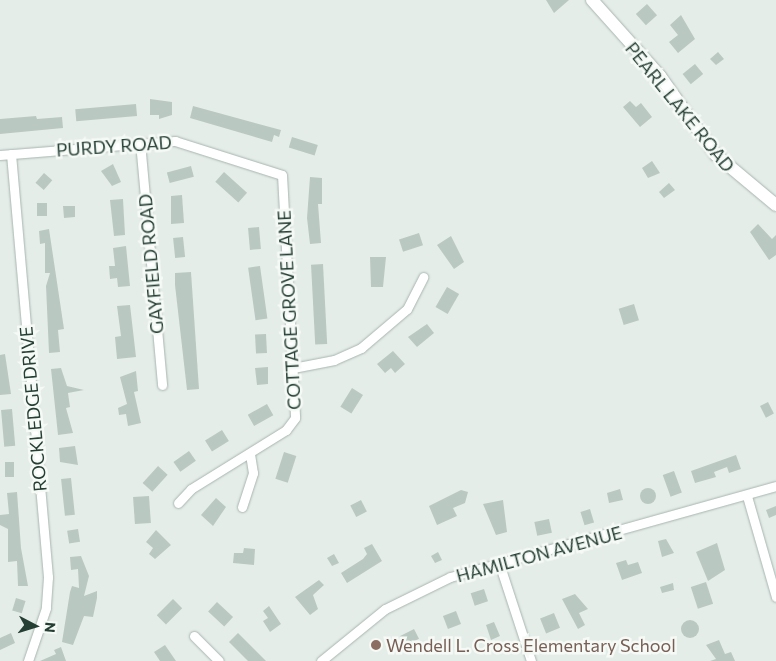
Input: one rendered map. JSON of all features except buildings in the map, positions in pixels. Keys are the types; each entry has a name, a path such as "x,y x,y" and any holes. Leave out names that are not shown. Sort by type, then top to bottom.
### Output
{"main road":[{"name":"PEARL LAKE ROAD","path":"592,0 660,76 716,155 776,205"}],"street":[{"name":"PURDY ROAD","path":"0,155 140,142 196,145 282,174"},
{"name":"GAYFIELD ROAD","path":"140,142 162,385"},
{"name":"ROCKLEDGE DRIVE","path":"11,154 48,583 46,608 28,661"},
{"name":"COTTAGE GROVE LANE","path":"178,504 191,489 250,454 293,423 297,408 282,174"},
{"path":"293,368 334,360 361,348 407,309 423,277"},
{"path":"242,507 253,473 250,454"},
{"name":"HAMILTON AVENUE","path":"321,661 385,608 450,577 747,496 776,486"},
{"path":"747,496 776,597"},
{"path":"499,563 531,661"},
{"path":"194,636 219,661"}],"place":[{"name":"Wendell L. Cross Elementary School","path":"376,645"}]}
